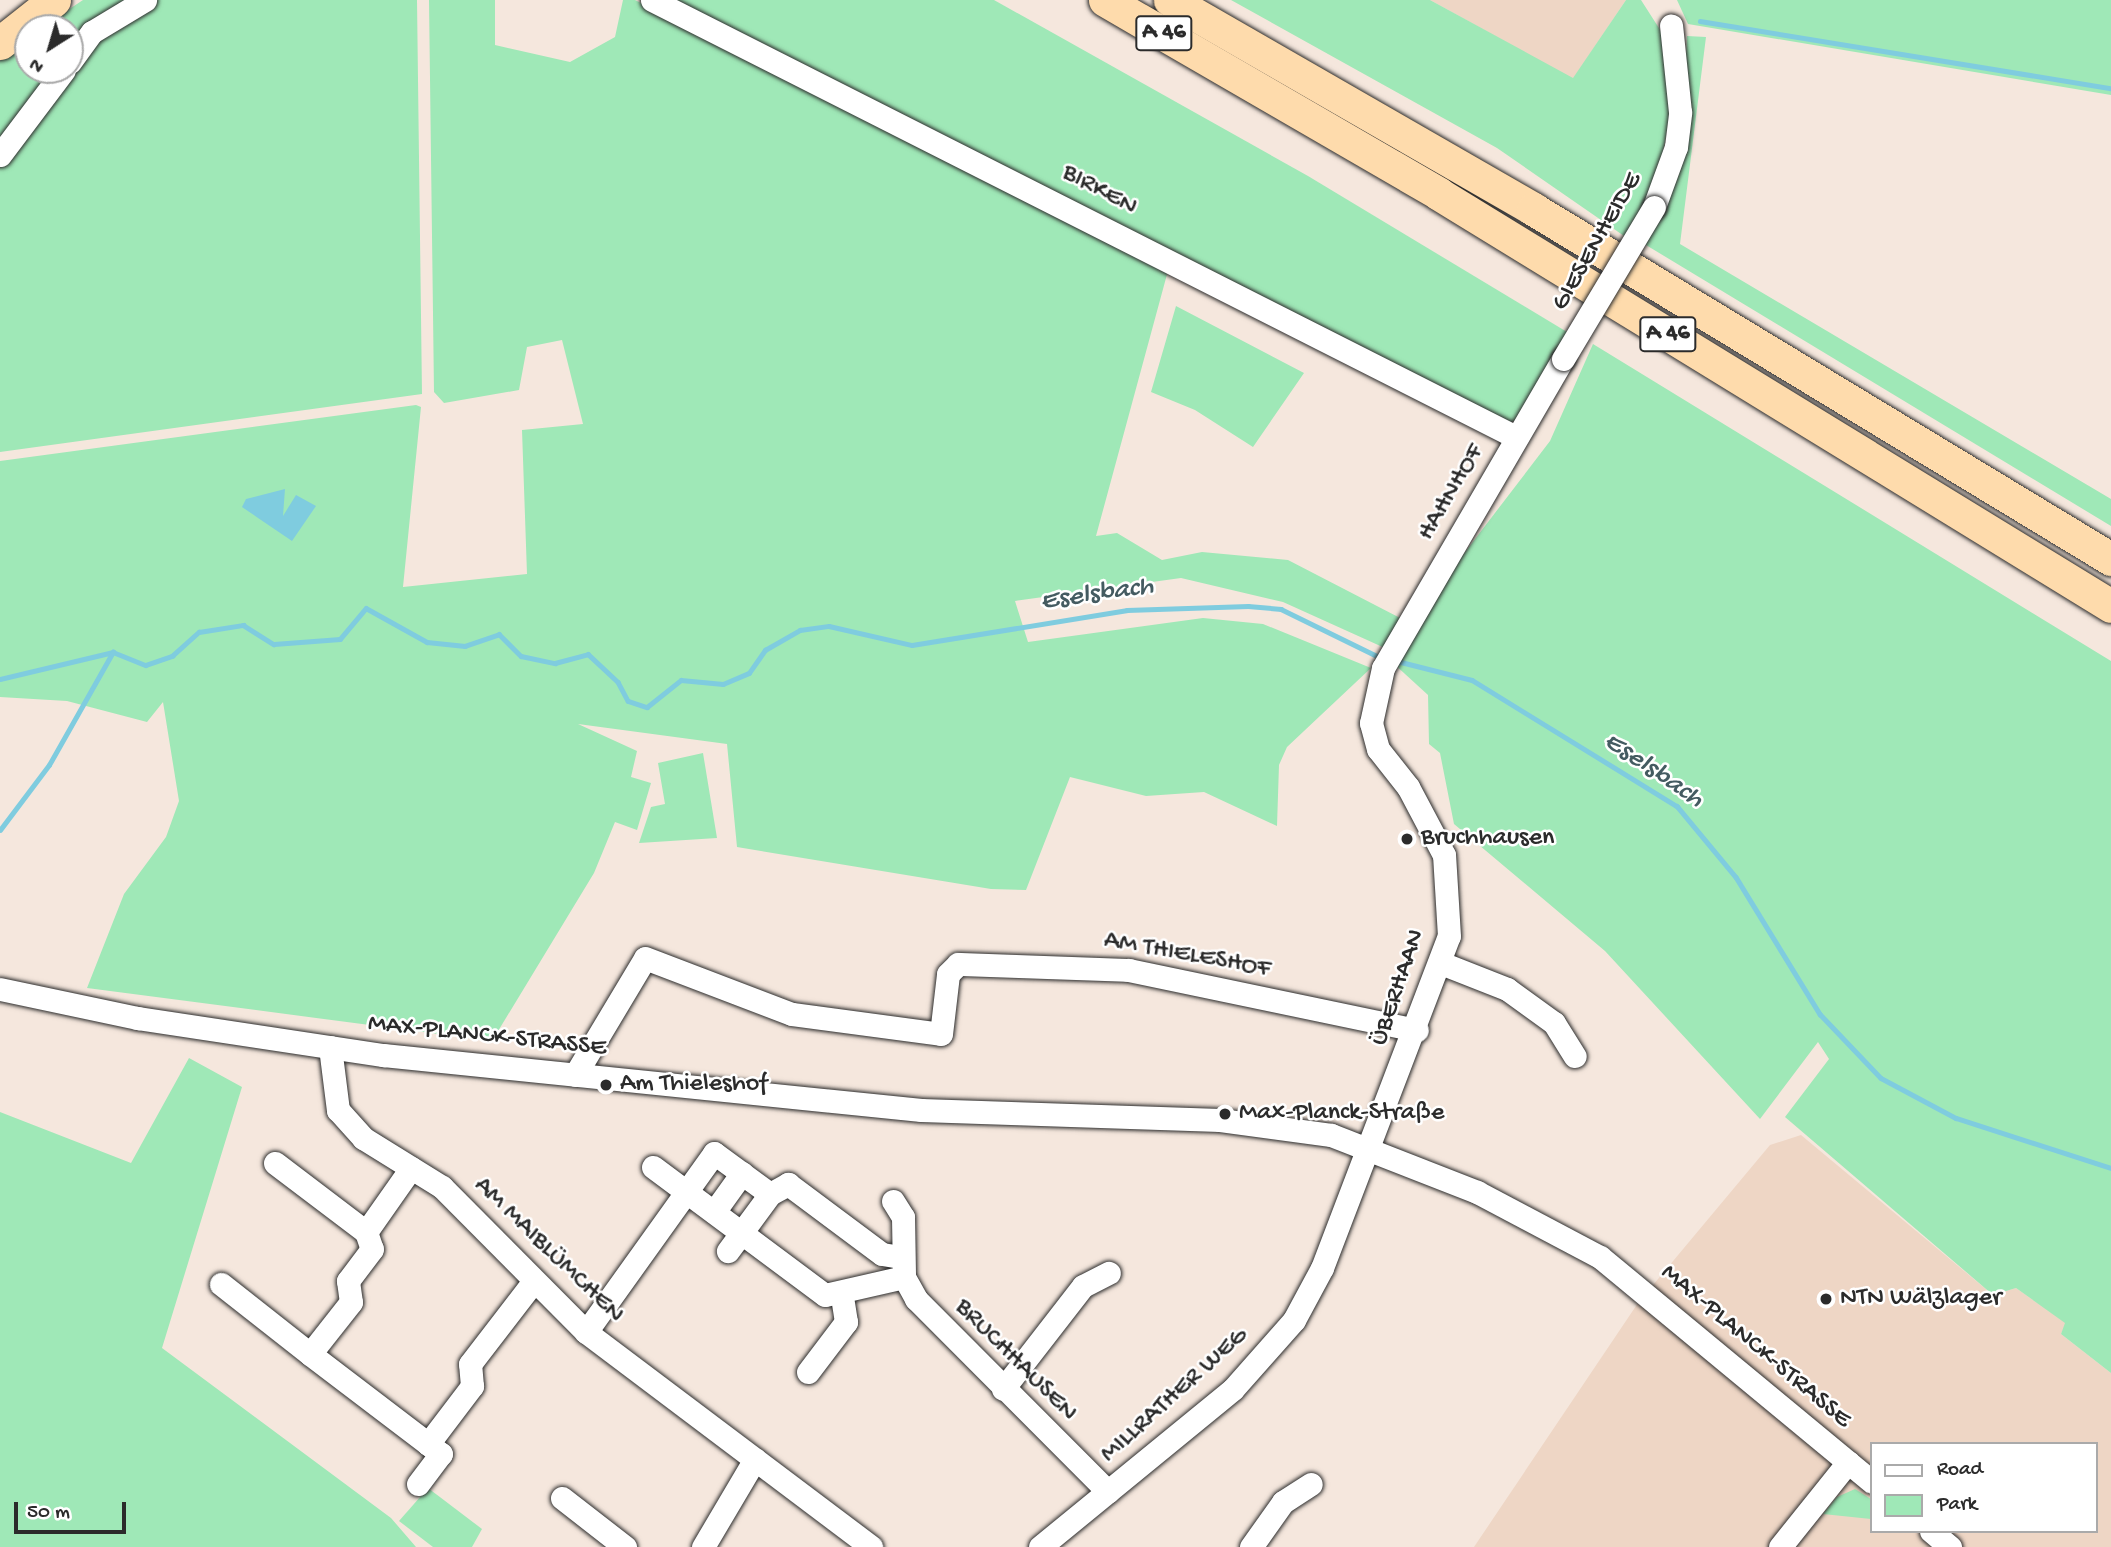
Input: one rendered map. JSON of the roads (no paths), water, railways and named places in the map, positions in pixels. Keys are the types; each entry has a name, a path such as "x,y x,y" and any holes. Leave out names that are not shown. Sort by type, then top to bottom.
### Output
{"highway":[{"path":"0,43 54,0"},
{"name":"A 46","path":"1105,0 1439,194 2111,606"},
{"name":"A 46","path":"1170,0 1521,202 2111,559"}],"street":[{"path":"84,43 92,32 145,0"},
{"name":"BIRKEN","path":"652,0 1516,437"},
{"name":"GIESENHEIDE","path":"1563,359 1654,207 1676,147 1680,112 1671,25"},
{"path":"0,155 53,84"},
{"name":"HAHNHOF","path":"1387,661 1563,359"},
{"name":"ÜBERHAAN","path":"1368,1149 1417,1030 1441,962 1450,911 1444,855 1408,787 1378,749 1371,723 1387,661"},
{"name":"AM THIELESHOF","path":"575,1074 645,958 792,1014 941,1034 948,974 958,964 1129,970 1417,1030"},
{"path":"1441,962 1507,989 1554,1024 1575,1056"},
{"name":"MAX-PLANCK-STRASSE","path":"0,989 330,1047 575,1074 921,1110 1220,1120 1331,1135 1476,1192 1600,1258 1870,1480"},
{"name":"AM MAIBLÜMCHEN","path":"330,1047 338,1110 363,1138 442,1187 586,1332 871,1547"},
{"name":"MILLRATHER WEG","path":"1040,1547 1233,1389 1294,1320 1368,1149"},
{"path":"586,1332 714,1153 770,1194"},
{"path":"275,1163 366,1231 372,1249 348,1281 351,1302 310,1354"},
{"path":"653,1167 714,1212 734,1242 825,1295 842,1296 902,1267"},
{"path":"366,1231 411,1168"},
{"path":"714,1212 742,1173"},
{"path":"734,1242 770,1194 788,1184 902,1267"},
{"path":"893,1201 903,1217 902,1267"},
{"name":"BRUCHHAUSEN","path":"902,1267 931,1318 1108,1492"},
{"path":"1003,1389 1083,1286 1109,1273"},
{"path":"428,1444 472,1386 470,1364 534,1281"},
{"path":"221,1284 441,1454 418,1484"},
{"path":"808,1372 846,1322 842,1296"},
{"path":"704,1547 755,1459"},
{"path":"1780,1547 1848,1462"},
{"path":"1251,1547 1283,1502 1311,1484"},
{"path":"562,1498 625,1547"},
{"path":"1933,1533 1950,1547"}],"water":[{"path":"285,489 283,516 296,495 316,506 292,541 242,507 246,499"}],"waterway":[{"path":"1700,21 2111,88"},
{"name":"Eselsbach","path":"0,679 113,652 146,665 172,656 199,632 243,625 274,644 340,639 366,608 427,642 465,646 499,634 521,656 555,663 588,654 618,682 628,701 647,707 681,680 723,684 749,673 765,650 800,630 829,626 912,645 1127,610 1248,606 1281,609 1381,658"},
{"path":"0,830 49,765 113,652"},
{"name":"Eselsbach","path":"1397,661 1472,680 1677,806 1736,877 1820,1014 1881,1078 1956,1118 2111,1168"}],"place":[{"name":"Bruchhausen","path":"1407,839"},
{"name":"Am Thieleshof","path":"606,1085"},
{"name":"Max-Planck-Straße","path":"1225,1114"},
{"name":"NTN Wälzlager","path":"1826,1299"}]}
